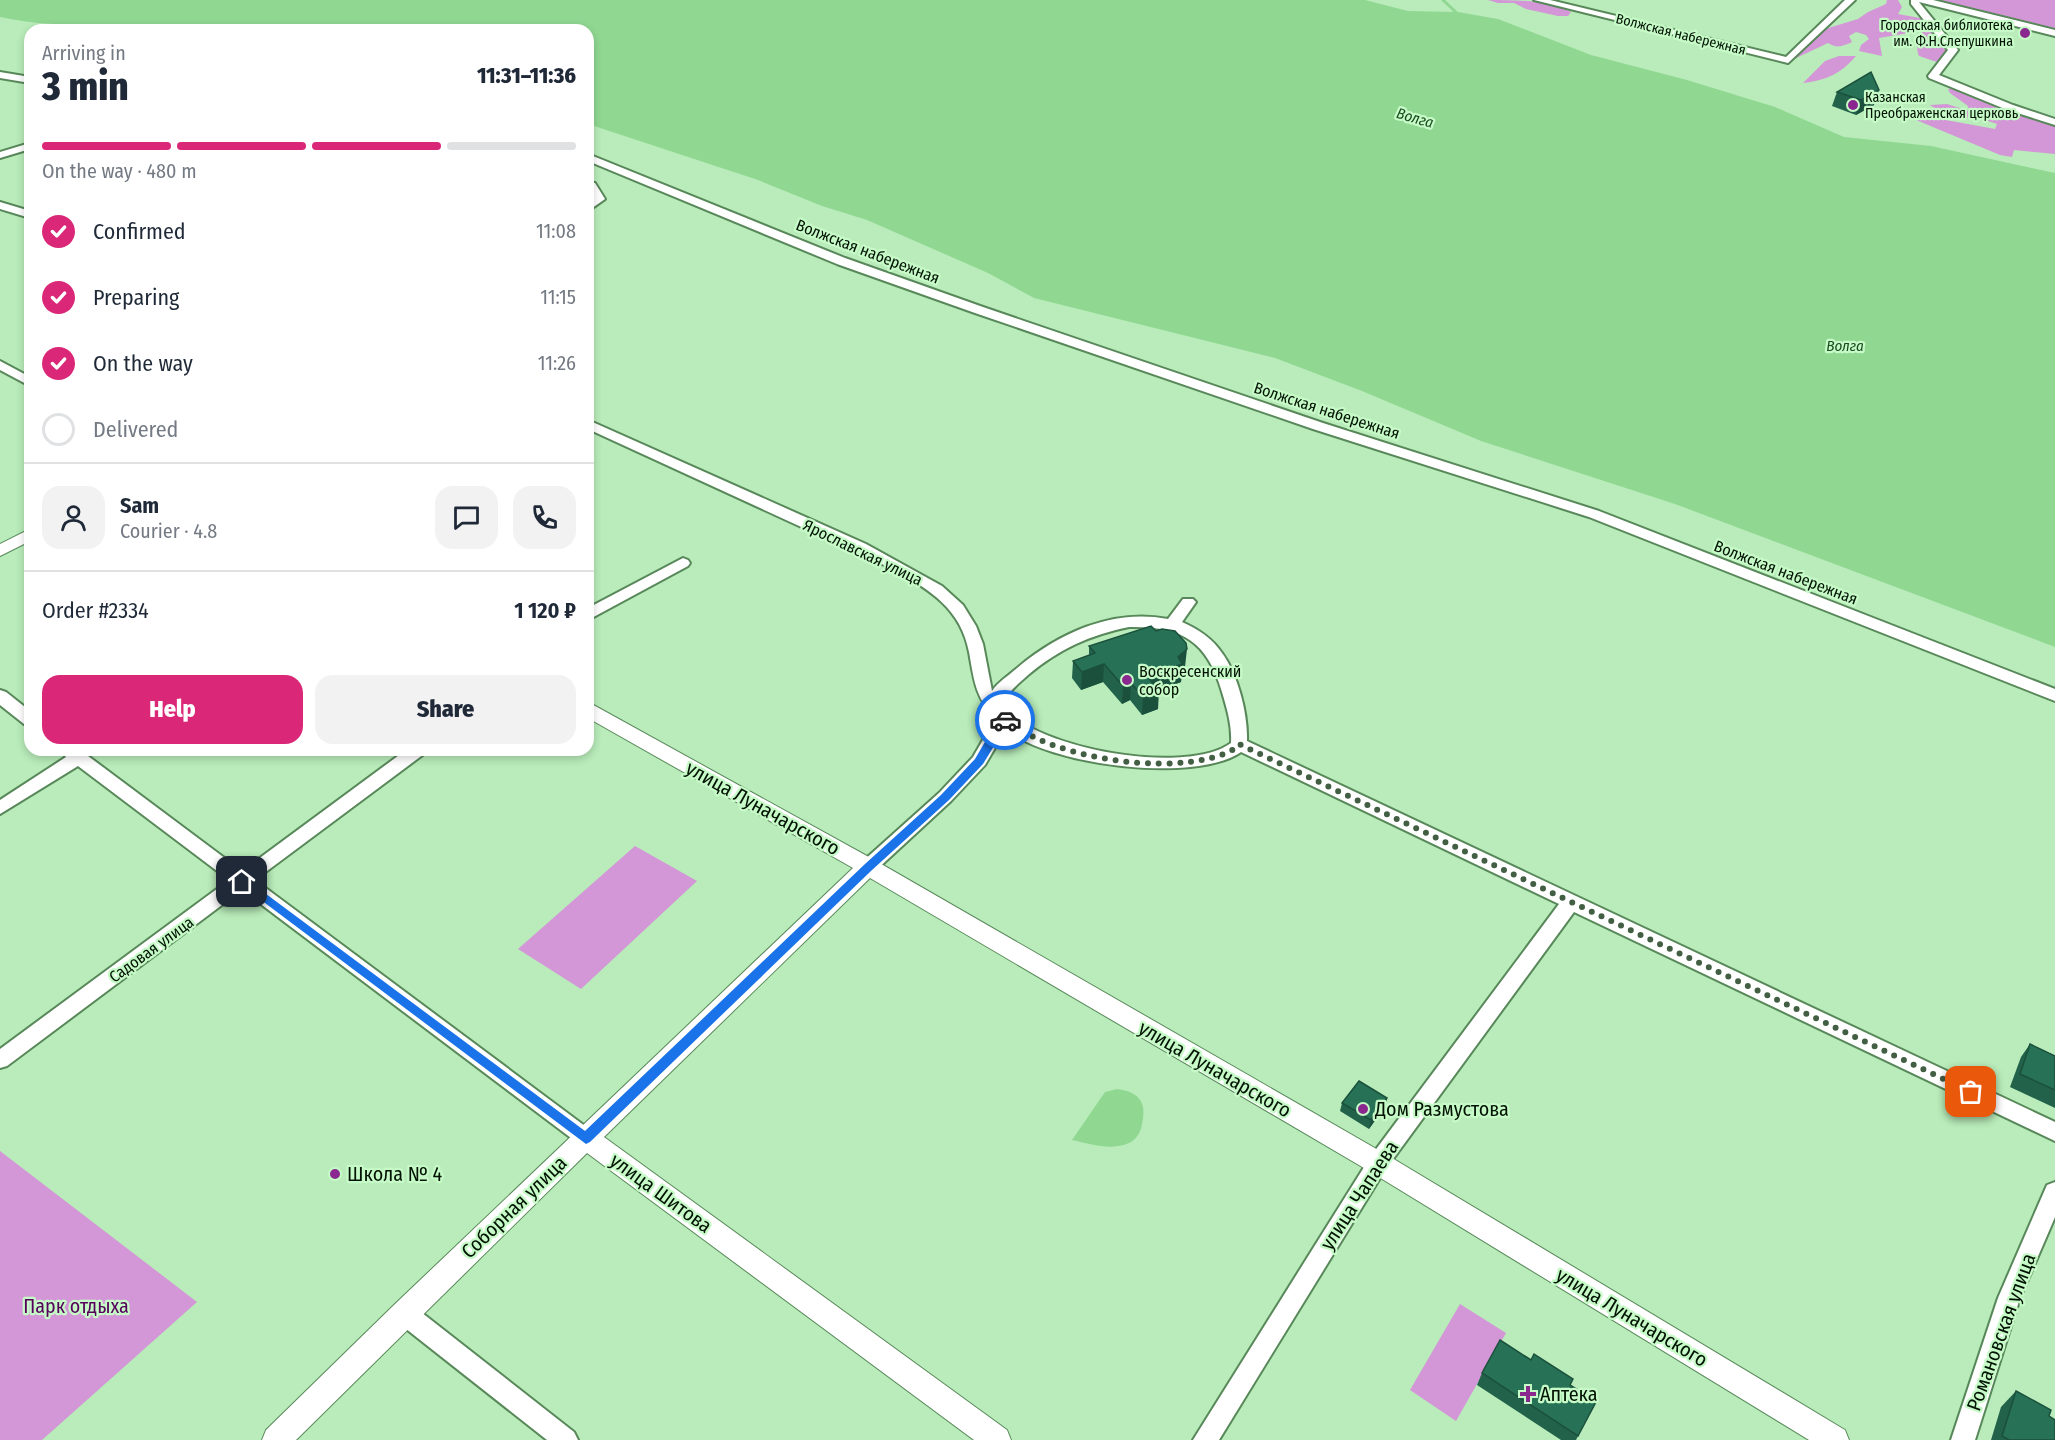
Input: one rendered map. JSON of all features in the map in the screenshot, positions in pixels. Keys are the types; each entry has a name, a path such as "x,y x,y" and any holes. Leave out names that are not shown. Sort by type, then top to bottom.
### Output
{"street":[{"name":"Волжская набережная","path":"1539,0 1788,60 1850,0"},
{"path":"1916,0 1914,2 1953,50 1933,76 2009,107 2055,122"},
{"path":"1922,0 2055,33"},
{"path":"0,75 24,79"},
{"path":"0,155 24,148"},
{"name":"Волжская набережная","path":"594,159 841,261 979,310 1318,426 1593,514 2055,695"},
{"path":"594,191 599,200 594,204"},
{"path":"0,205 24,213"},
{"path":"0,365 24,379"},
{"name":"Ярославская улица","path":"594,427 859,548 939,590 952,603 971,632 977,649 983,691 999,713"},
{"path":"0,551 24,537"},
{"path":"594,612 683,563"},
{"path":"999,713 1027,734 1055,745 1124,761 1162,764 1194,762 1230,751 1239,744 1240,732 1225,674 1216,655 1203,639 1172,624 1188,602"},
{"name":"Соборная улица","path":"276,1440 404,1312 868,867 945,797 979,761 999,713 997,697 1001,690 1038,659 1070,640 1110,625 1151,621 1172,624"},
{"path":"0,696 24,715"},
{"name":"улица Луначарского","path":"594,712 868,867 1378,1163 1835,1440"},
{"path":"1239,744 2055,1132"},
{"path":"0,808 70,756"},
{"name":"улица Шитова","path":"76,756 586,1138 997,1440"},
{"name":"Садовая улица","path":"0,1060 410,756"},
{"name":"улица Чапаева","path":"1205,1440 1378,1163 1571,902"},
{"name":"Романовская улица","path":"1963,1440 2009,1298 2055,1192"},
{"path":"404,1312 566,1440"}],"green space":[{"path":"1488,0 1542,3 1571,12 1568,16 1558,16 1526,9 1514,3 1498,3"},
{"path":"1887,0 1898,0 1902,7 1898,14 1925,19 1951,49 1940,63 1919,56 1918,44 1922,33 1920,31 1879,38 1882,56 1859,51 1861,45 1869,39 1866,35 1856,32 1849,36 1852,42 1843,46 1828,43 1794,59 1825,29 1858,19 1886,4"},
{"path":"1929,0 2055,0 2055,32"},
{"path":"1839,56 1856,56 1832,75 1803,83 1825,61"},
{"path":"1957,88 2055,122 2055,154 2014,150 2012,157 2000,155 1909,117 1935,118 1995,129 1997,124 1989,121 1946,113 1930,105 1947,104 1969,111 1968,106 1948,89"},
{"path":"635,846 697,881 581,989 518,949"},
{"name":"Парк отдыха","path":"0,1151 197,1302 42,1440 0,1440"},
{"path":"1460,1304 1506,1333 1456,1421 1410,1390"}],"water":[{"name":"Волга","path":"0,0 1365,0 1408,11 1458,12 1498,19 1591,55 1687,80 1775,107 1844,137 1931,146 2055,173 2055,647 1675,504 1481,441 1362,391 1275,358 1034,298 988,273 867,220 822,206 758,180 594,126 594,24 53,24 0,17"},
{"path":"1117,1089 1136,1096 1142,1104 1143,1117 1136,1138 1129,1143 1115,1146 1100,1146 1072,1140 1105,1092"}],"building":[{"path":"1871,72 1879,90 1861,100 1837,92"},
{"path":"1151,626 1156,631 1162,629 1175,631 1186,643 1187,649 1178,657 1182,664 1148,677 1159,691 1143,697 1131,683 1123,686 1104,664 1082,672 1073,661 1095,653 1089,646"},
{"path":"2030,1044 2055,1056 2055,1090 2020,1074"},
{"name":"Дом Размустова","path":"1359,1081 1387,1098 1371,1120 1342,1103"},
{"name":"Аптека","path":"1500,1340 1531,1360 1534,1354 1573,1379 1570,1385 1596,1402 1578,1436 1482,1373"},
{"path":"2016,1391 2051,1410 2049,1416 2055,1420 2055,1440 2009,1440 2002,1436"}],"waterway":[{"path":"1443,0 1461,17"}],"way so far":[{"path":"1005,720 1027,734 1055,745 1124,761 1162,764 1194,762 1236,749 1239,744 1971,1092"}],"place":[{"name":"Городская библиотека им. Ф.Н.Слепушкина","path":"2025,33"},
{"name":"Казанская Преображенская церковь","path":"1853,105"},
{"name":"Воскресенский собор","path":"1127,680"},
{"name":"Дом Размустова","path":"1363,1109"},
{"name":"Школа № 4","path":"335,1174"},
{"name":"Аптека","path":"1528,1394"}],"route":[{"path":"242,882 586,1138 868,867 945,797 979,761 1003,719 1005,720"}]}
